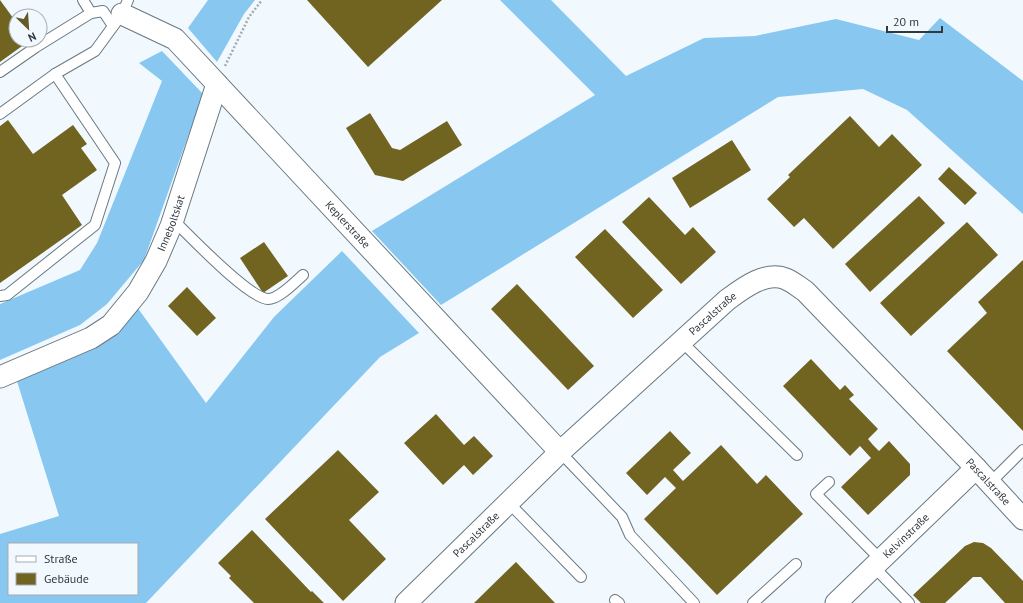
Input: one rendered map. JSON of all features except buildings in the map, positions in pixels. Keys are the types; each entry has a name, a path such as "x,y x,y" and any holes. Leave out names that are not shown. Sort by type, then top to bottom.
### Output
{"street":[{"name":"Keplerstraße","path":"121,13 175,39 560,452"},
{"name":"Inneboltskat","path":"0,377 91,338 111,325 138,292 156,262 173,220 217,84"},
{"name":"Pascalstraße","path":"406,603 560,452 727,300 748,285 768,277 785,278 805,291 1023,519"},
{"name":"Kelvinstraße","path":"836,603 877,563 983,476"}],"lane":[{"path":"83,0 91,13"},
{"path":"0,72 36,47 91,13 103,11 121,13 96,51 55,74 0,114"},
{"path":"0,296 7,295 96,225 115,163 55,74"},
{"path":"173,220 231,275 261,297 267,299 276,297 303,275"},
{"path":"682,342 797,455"},
{"path":"983,476 1023,450"},
{"path":"560,452 622,517 630,535 694,603"},
{"path":"829,482 816,494 877,563 909,603"},
{"path":"508,502 581,577"},
{"path":"753,603 796,564"}],"path":[{"path":"217,84 249,17 262,0"}],"shaded area":[{"path":"208,0 255,0 244,14 217,62 188,28"},
{"path":"500,0 551,0 626,76 704,38 755,36 836,19 919,40 940,18 1023,81 1023,214 907,110 863,89 778,97 441,305 372,231 595,95"},
{"path":"162,51 203,94 144,260 107,304 80,325 0,360 0,304 80,270 97,243 162,81 139,63"},
{"path":"342,251 419,333 380,357 146,603 0,603 0,534 59,516 16,378 137,307 206,403 274,317"}]}
